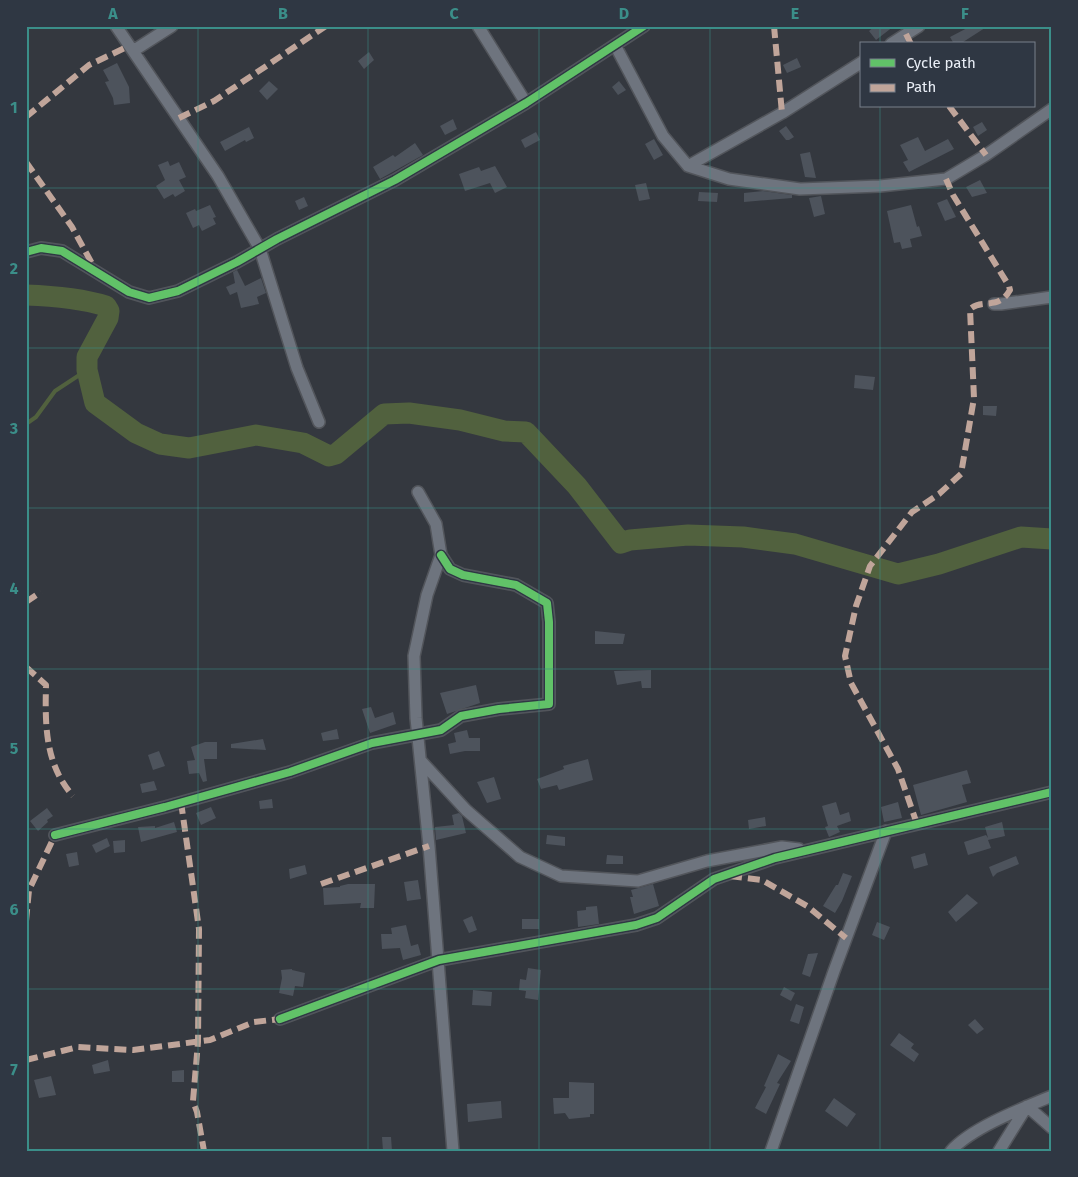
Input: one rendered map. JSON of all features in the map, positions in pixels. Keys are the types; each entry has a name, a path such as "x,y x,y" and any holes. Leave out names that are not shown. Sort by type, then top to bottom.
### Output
{"street":[{"path":"116,26 218,176 260,249 298,368 319,422"},
{"path":"133,51 172,26"},
{"path":"478,26 526,103"},
{"path":"26,252 41,248 62,251 129,292 149,298 178,292 395,180 526,103 644,26"},
{"path":"894,42 919,26"},
{"path":"615,45 663,136 688,166 729,179 800,189 880,186 946,179 986,156 1052,109"},
{"path":"688,166 782,113 860,63"},
{"path":"994,304 1052,297"},
{"path":"55,835 290,772 372,743 441,730 461,716 499,709 549,704 547,602 516,585 463,576 450,569 441,554 436,524 418,492"},
{"path":"441,554 428,595 414,656 418,734 439,960 453,1151"},
{"path":"421,761 466,810 520,857 561,876 638,881 707,861 754,852 782,847 809,850"},
{"path":"280,1019 439,960 636,925 657,918 714,879 775,858 1052,792"},
{"path":"771,1151 834,971 886,831"},
{"path":"952,1151 958,1142 1000,1118 1052,1096"},
{"path":"1027,1106 1052,1128"},
{"path":"999,1151 1027,1106"}],"building":[{"path":"875,26 894,26 876,40 869,31"},
{"path":"971,26 988,26 963,42 953,42 950,37"},
{"path":"369,52 374,60 364,69 358,61"},
{"path":"797,58 801,67 787,73 783,65"},
{"path":"117,63 129,87 130,103 114,105 113,98 105,82 109,81 103,70"},
{"path":"269,81 278,89 267,100 259,91"},
{"path":"619,81 626,90 618,95 612,87"},
{"path":"453,119 457,129 445,135 440,126"},
{"path":"982,122 987,130 978,136 973,127"},
{"path":"786,126 794,137 789,140 786,140 779,131"},
{"path":"249,127 254,138 246,142 245,140 225,151 220,142"},
{"path":"536,132 540,140 525,148 521,140"},
{"path":"918,137 925,151 948,139 954,149 909,172 903,162 908,160 900,145"},
{"path":"654,139 663,155 654,160 645,144"},
{"path":"415,143 423,155 380,179 373,167 393,155 395,157"},
{"path":"810,152 816,178 805,177 800,154"},
{"path":"168,161 170,166 179,162 186,177 179,180 185,191 175,197 173,194 164,199 156,186 165,180 158,165"},
{"path":"495,166 507,187 495,193 490,183 465,191 459,174 479,167 481,171"},
{"path":"980,180 987,193 972,197 966,187"},
{"path":"646,183 650,199 639,201 635,185"},
{"path":"763,191 792,195 792,198 744,202 744,193"},
{"path":"699,192 718,193 717,202 698,201"},
{"path":"821,196 825,214 814,217 809,198"},
{"path":"304,197 308,206 299,210 295,201"},
{"path":"947,199 956,217 945,221 937,203"},
{"path":"210,205 216,217 213,218 216,224 202,231 199,225 193,228 186,213"},
{"path":"911,205 917,227 919,226 922,236 910,239 912,247 902,249 900,242 894,243 887,211"},
{"path":"237,270 245,286 261,278 266,293 257,297 259,304 241,308 237,292 230,295 226,287 235,283 233,272"},
{"path":"855,375 875,377 873,390 854,388"},
{"path":"983,406 997,406 996,416 983,415"},
{"path":"595,631 625,634 623,644 595,644"},
{"path":"651,670 651,688 642,688 641,681 617,685 614,671"},
{"path":"476,685 480,703 447,714 440,693"},
{"path":"371,707 375,718 393,712 396,724 370,733 362,709"},
{"path":"337,729 339,739 323,741 321,733"},
{"path":"467,730 469,738 480,738 480,751 450,754 448,744 456,742 454,733"},
{"path":"263,739 266,750 231,748 231,744"},
{"path":"205,742 217,742 217,759 204,759 207,781 203,782 199,773 189,774 187,761 195,760 191,747"},
{"path":"159,751 165,766 153,770 148,755"},
{"path":"588,759 593,780 559,790 557,785 541,789 537,779 564,769 563,766"},
{"path":"967,770 971,783 962,785 967,802 921,815 913,785"},
{"path":"494,777 501,799 487,803 477,782"},
{"path":"154,781 157,790 142,793 140,784"},
{"path":"272,799 273,808 260,809 259,801"},
{"path":"836,802 840,815 849,812 851,821 837,826 840,832 829,837 825,827 828,826 822,806"},
{"path":"898,802 902,818 884,822 881,807"},
{"path":"211,807 216,818 201,825 196,813"},
{"path":"47,808 53,816 38,831 30,821"},
{"path":"459,813 462,816 466,833 436,840 435,827 454,825 452,815"},
{"path":"765,817 766,826 749,829 748,820"},
{"path":"174,822 177,832 141,842 138,827 155,826 155,828"},
{"path":"1002,822 1005,836 988,840 991,848 968,855 964,842 986,835 988,838 985,827"},
{"path":"547,835 565,837 565,846 546,844"},
{"path":"107,838 110,846 96,853 92,845"},
{"path":"125,840 125,852 114,853 113,841"},
{"path":"77,852 79,865 69,867 66,854"},
{"path":"925,853 928,865 914,869 911,857"},
{"path":"607,855 623,856 623,864 606,864"},
{"path":"1016,856 1019,864 997,873 993,877 989,867"},
{"path":"305,865 307,874 290,879 289,869"},
{"path":"843,873 852,876 835,913 823,906 836,885 838,885"},
{"path":"418,880 421,899 407,901 404,882"},
{"path":"348,884 375,884 374,908 360,908 361,903 324,905 323,888 340,887"},
{"path":"653,884 659,906 634,914 630,897 633,897 631,890"},
{"path":"967,894 978,903 956,922 948,912"},
{"path":"597,906 599,924 578,927 577,911 586,910 586,907"},
{"path":"472,916 477,930 469,933 463,920"},
{"path":"522,919 539,919 539,929 522,929"},
{"path":"877,922 890,927 884,940 872,935"},
{"path":"406,925 411,946 418,944 421,955 403,960 400,948 382,949 381,934 392,934 391,928"},
{"path":"818,953 810,977 802,974 808,954"},
{"path":"528,968 541,970 538,1000 525,998 526,991 519,990 520,979 526,980"},
{"path":"292,969 305,973 303,987 295,986 293,996 279,993 282,978 281,970"},
{"path":"784,987 795,993 791,1001 780,995"},
{"path":"473,990 492,992 491,1006 472,1005"},
{"path":"796,1004 804,1007 799,1024 790,1021"},
{"path":"975,1019 984,1029 977,1034 968,1025"},
{"path":"899,1033 914,1044 911,1048 919,1054 914,1062 890,1045"},
{"path":"778,1054 791,1061 777,1083 780,1084 766,1114 755,1108 766,1087 764,1086"},
{"path":"108,1060 110,1071 94,1074 92,1065"},
{"path":"184,1070 184,1082 172,1082 172,1071"},
{"path":"51,1076 56,1095 39,1098 34,1080"},
{"path":"569,1082 594,1083 594,1114 590,1114 590,1117 569,1119 565,1113 554,1114 553,1098 569,1098"},
{"path":"834,1098 856,1114 847,1127 825,1111"},
{"path":"501,1101 502,1118 468,1122 467,1104"},
{"path":"382,1137 391,1137 392,1151 383,1151"}],"waterway":[{"path":"26,295 66,298 106,306 109,311 108,318 87,357 87,370 95,403 136,433 160,444 189,448 256,435 303,443 329,456 336,454 384,414 409,413 460,420 504,431 526,432 577,486 621,543 630,540 688,535 743,537 795,544 898,574 939,564 1021,537 1052,539"},
{"path":"26,424 36,417 55,391 87,370"}],"marked path":[{"path":"179,118 214,101 326,26"},
{"path":"774,26 782,113"},
{"path":"906,34 910,42"},
{"path":"26,117 89,65 129,46"},
{"path":"951,108 986,155"},
{"path":"26,162 72,227 95,269"},
{"path":"917,824 898,769 851,683 845,656 856,606 870,566 912,512 939,494 961,474 974,398 970,309 980,304 1001,300 1010,290 953,195 946,179"},
{"path":"26,602 41,592"},
{"path":"26,667 46,685 47,730 52,758 64,784 73,796"},
{"path":"181,802 199,929 198,1042 193,1101 197,1112 204,1151"},
{"path":"26,921 29,890 55,835"},
{"path":"321,884 429,846"},
{"path":"730,876 762,880 807,906 846,938"},
{"path":"26,1060 78,1047 133,1050 210,1040 254,1022 280,1019"}],"cycle path":[{"path":"26,252 41,248 62,251 129,292 149,298 178,291 395,180 526,103 644,26"},
{"path":"55,835 290,772 372,743 441,730 461,716 499,709 549,704 549,622 547,603 516,585 463,575 450,569 441,555"},
{"path":"280,1019 439,960 636,925 657,918 714,879 775,858 1052,792"}]}
